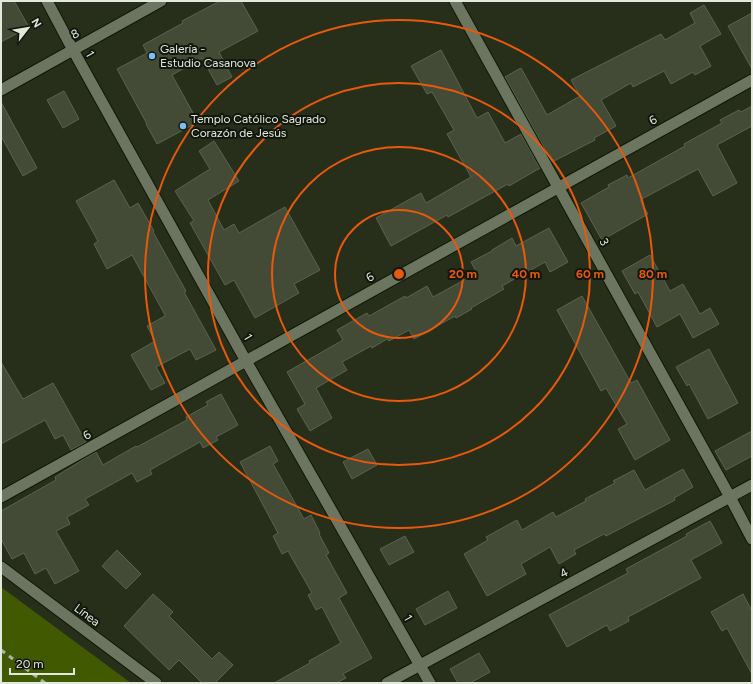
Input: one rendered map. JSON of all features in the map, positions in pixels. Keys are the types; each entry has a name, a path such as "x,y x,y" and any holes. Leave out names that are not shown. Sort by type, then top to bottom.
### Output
{"street":[{"name":"1","path":"47,1 246,361 430,683"},
{"name":"8","path":"1,90 160,1"},
{"name":"3","path":"455,1 752,539"},
{"name":"6","path":"1,497 752,80"},
{"name":"4","path":"388,683 752,485"},
{"name":"Línea","path":"1,567 156,683"}],"green space":[{"path":"1,587 131,683 1,683"}],"building":[{"path":"1,1 14,1 29,27 1,42"},
{"path":"220,1 241,1 258,31 219,52 232,77 217,85 202,58 172,75 198,122 157,144 117,69 147,53 143,45 183,23 182,21"},
{"path":"704,5 721,34 700,46 711,66 695,75 693,72 671,84 664,71 633,87 631,83 601,100 616,126 594,138 595,140 552,162 505,77 521,68 547,115 580,96 571,80 661,34 665,40 695,23 690,13"},
{"path":"752,13 752,69 728,26"},
{"path":"441,50 477,118 488,112 505,143 521,134 540,168 509,186 508,184 448,217 447,215 391,246 376,218 421,193 426,203 471,177 447,134 454,130 432,92 427,94 411,66"},
{"path":"64,91 79,119 63,128 47,100"},
{"path":"1,102 37,168 23,176 1,136"},
{"path":"752,106 752,126 717,145 737,183 713,196 698,169 640,200 648,214 602,240 581,203 609,187 608,185 627,175 628,178 685,146 684,144 722,123 720,120 739,110 741,112"},
{"path":"214,141 239,181 208,200 224,230 234,224 239,233 285,207 320,270 294,284 299,293 255,318 234,280 225,285 190,223 194,221 175,191 210,169 199,151"},
{"path":"114,180 130,208 138,203 216,350 196,360 190,349 156,367 165,383 151,390 131,355 155,341 147,326 165,315 132,255 107,269 94,244 98,241 76,201"},
{"path":"549,228 568,262 550,272 545,262 502,286 504,289 471,308 472,309 456,318 455,316 414,339 409,330 389,341 387,339 372,348 371,346 342,362 347,370 316,388 332,418 310,431 297,409 305,404 287,372 343,340 337,330 367,313 369,316 405,296 406,298 427,286 433,297 477,273 471,262 512,238 516,246"},
{"path":"650,255 670,291 683,284 700,314 710,308 719,324 693,338 680,314 657,327 638,292 635,294 622,271"},
{"path":"582,296 631,383 637,380 670,440 635,460 618,429 627,424 606,388 601,391 557,310"},
{"path":"709,349 738,403 708,419 689,384 687,386 676,367"},
{"path":"1,362 23,399 53,383 86,442 71,450 63,435 55,439 45,420 1,444"},
{"path":"221,394 238,425 216,437 218,440 203,448 200,442 150,470 152,474 137,482 132,473 85,499 89,505 67,517 70,524 56,531 79,571 55,584 46,568 35,574 24,553 12,559 1,539 1,511 56,480 55,477 92,454 96,452 103,465 187,420 186,417 208,405 206,402"},
{"path":"752,431 752,456 726,470 715,451"},
{"path":"270,446 278,461 273,464 304,519 311,515 320,533 319,534 329,553 326,555 347,593 339,598 372,658 343,674 346,678 336,683 274,683 310,663 309,661 341,643 322,607 316,610 308,595 312,593 288,551 282,554 273,536 278,533 240,462"},
{"path":"368,449 377,465 352,479 343,462"},
{"path":"683,469 693,487 674,498 675,500 606,536 604,534 574,550 576,554 559,564 550,547 521,564 526,574 487,596 464,554 488,540 486,537 517,520 522,530 553,512 556,517 586,501 585,499 615,483 613,481 634,470 645,490"},
{"path":"710,521 722,543 691,560 701,578 628,617 629,621 610,631 607,625 567,647 549,615 628,573 626,569 687,536 686,534"},
{"path":"405,536 414,552 389,565 380,549"},
{"path":"117,550 141,574 126,589 102,566"},
{"path":"448,591 457,608 425,625 416,609"},
{"path":"153,594 173,612 169,616 212,659 219,652 233,665 215,683 202,683 179,660 169,670 124,626"},
{"path":"743,594 752,611 752,674 727,628 722,631 711,612"},
{"path":"479,653 490,672 470,683 458,683 450,669"}],"railway":[{"path":"1,650 45,683"}],"place":[{"name":"Galería - Estudio Casanova","path":"152,56"},
{"name":"Templo Católico Sagrado Corazón de Jesús","path":"183,126"}]}
